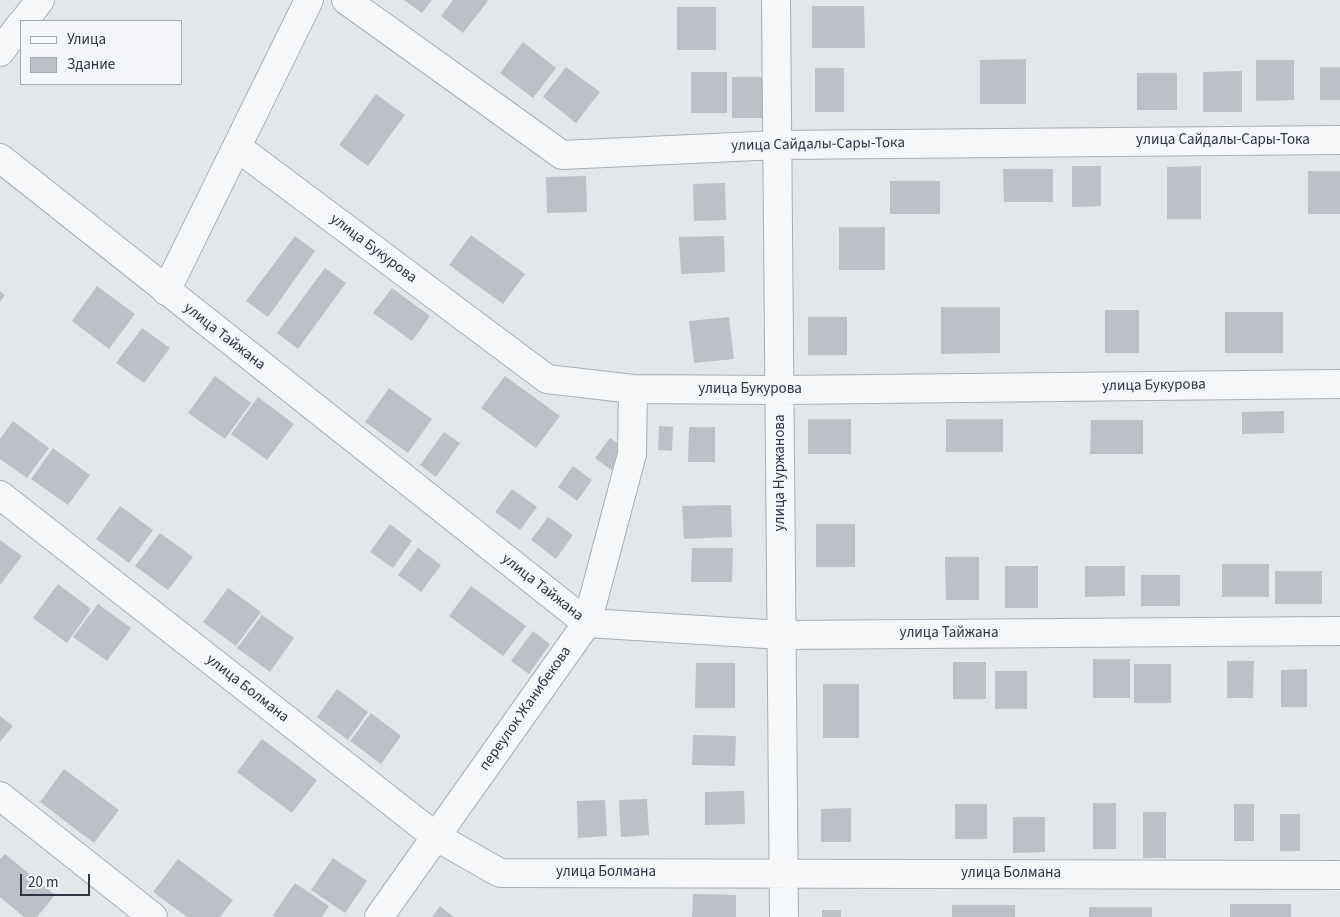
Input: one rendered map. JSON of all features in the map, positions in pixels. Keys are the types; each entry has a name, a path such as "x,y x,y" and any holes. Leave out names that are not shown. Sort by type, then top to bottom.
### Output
{"street":[{"path":"25,20 40,0"},
{"path":"166,291 309,0"},
{"name":"улица Сайдалы-Сары-Тока","path":"346,0 562,155 778,145 1340,140"},
{"name":"улица Нуржанова","path":"776,0 784,917"},
{"path":"0,52 20,25"},
{"name":"улица Букурова","path":"237,147 546,379 633,390 1340,384"},
{"name":"улица Тайжана","path":"0,158 587,623 782,635 1340,631"},
{"name":"переулок Жанибекова","path":"379,917 587,623 632,454 633,390"},
{"name":"улица Болмана","path":"0,495 435,836 500,873 1340,874"},
{"path":"0,796 153,917"}],"building":[{"path":"404,0 432,0 422,13"},
{"path":"453,0 488,1 463,33 441,16"},
{"path":"812,6 864,6 865,48 812,48"},
{"path":"677,7 716,7 716,50 677,50"},
{"path":"523,42 556,68 533,98 500,73"},
{"path":"1026,59 1026,104 980,104 980,60"},
{"path":"1256,60 1294,60 1294,100 1256,101"},
{"path":"566,67 600,92 576,123 543,97"},
{"path":"1320,67 1340,67 1340,100 1320,100"},
{"path":"815,68 844,68 844,112 815,112"},
{"path":"1242,71 1242,112 1203,112 1203,72"},
{"path":"691,72 727,72 727,113 691,113"},
{"path":"1137,73 1177,73 1177,110 1137,110"},
{"path":"732,77 768,77 769,118 732,118"},
{"path":"376,94 405,115 368,166 339,145"},
{"path":"1072,166 1101,166 1101,206 1072,207"},
{"path":"1201,166 1201,219 1167,219 1167,167"},
{"path":"1003,169 1053,169 1053,202 1004,202"},
{"path":"1308,171 1340,171 1340,214 1308,214"},
{"path":"586,176 587,212 547,213 546,177"},
{"path":"890,181 940,181 940,214 890,214"},
{"path":"725,183 726,220 694,221 693,184"},
{"path":"839,227 885,227 885,270 839,270"},
{"path":"471,235 525,274 503,304 449,265"},
{"path":"295,236 315,251 268,317 246,301"},
{"path":"724,236 725,272 681,274 679,237"},
{"path":"325,268 346,283 298,349 277,333"},
{"path":"97,286 135,314 109,349 72,321"},
{"path":"392,288 430,316 412,341 373,313"},
{"path":"0,291 5,295 0,302"},
{"path":"941,307 1000,307 1000,353 941,354"},
{"path":"1105,310 1139,310 1139,353 1105,353"},
{"path":"1225,312 1283,312 1283,353 1225,353"},
{"path":"729,317 734,359 694,363 689,321"},
{"path":"808,317 847,317 847,355 808,355"},
{"path":"142,328 170,348 144,383 116,363"},
{"path":"215,376 251,403 225,439 188,413"},
{"path":"505,376 560,416 536,448 481,408"},
{"path":"389,388 432,419 408,453 365,422"},
{"path":"258,397 294,424 267,460 231,434"},
{"path":"1284,411 1284,433 1242,434 1242,412"},
{"path":"808,419 851,419 851,454 808,454"},
{"path":"946,419 1003,419 1003,452 946,452"},
{"path":"1091,420 1143,420 1143,454 1090,454"},
{"path":"13,421 49,448 27,478 0,459 0,439"},
{"path":"659,426 673,427 672,451 658,450"},
{"path":"689,427 715,427 715,462 688,462"},
{"path":"444,432 460,443 436,477 420,465"},
{"path":"610,438 626,449 611,470 595,458"},
{"path":"53,448 90,475 68,505 31,479"},
{"path":"573,466 592,480 577,501 558,487"},
{"path":"512,489 537,507 520,530 495,512"},
{"path":"731,505 732,537 684,539 682,506"},
{"path":"120,506 153,530 129,563 96,539"},
{"path":"548,517 573,535 556,559 531,540"},
{"path":"390,524 412,541 393,568 370,552"},
{"path":"816,524 855,524 855,567 816,567"},
{"path":"160,533 193,557 168,590 135,566"},
{"path":"0,540 22,556 0,585"},
{"path":"418,548 441,565 421,592 398,575"},
{"path":"692,548 733,548 732,582 691,582"},
{"path":"945,557 979,557 979,600 946,600"},
{"path":"1222,564 1269,564 1269,597 1222,597"},
{"path":"1005,566 1038,566 1038,608 1005,608"},
{"path":"1085,566 1125,566 1125,596 1085,597"},
{"path":"1275,571 1322,571 1322,604 1275,604"},
{"path":"1141,575 1180,575 1180,606 1141,606"},
{"path":"58,584 91,609 67,643 33,618"},
{"path":"471,586 526,626 503,656 449,616"},
{"path":"228,588 261,612 236,646 203,622"},
{"path":"98,604 131,628 107,661 73,637"},
{"path":"262,615 294,638 270,672 237,648"},
{"path":"533,631 550,644 529,674 511,661"},
{"path":"1093,659 1130,659 1130,698 1093,698"},
{"path":"1227,661 1254,661 1253,698 1227,698"},
{"path":"953,662 986,662 986,699 953,699"},
{"path":"696,663 735,663 735,708 695,708"},
{"path":"1134,664 1171,664 1171,703 1134,703"},
{"path":"1307,669 1307,707 1281,707 1281,670"},
{"path":"995,671 1027,671 1027,709 995,709"},
{"path":"823,684 859,684 859,738 823,738"},
{"path":"337,689 368,712 348,740 317,717"},
{"path":"371,713 401,736 381,764 350,741"},
{"path":"0,716 13,726 0,742"},
{"path":"693,735 736,736 735,766 692,765"},
{"path":"262,739 317,780 292,813 237,772"},
{"path":"64,769 119,810 94,843 40,802"},
{"path":"744,791 745,824 705,825 705,792"},
{"path":"647,799 649,835 621,837 619,800"},
{"path":"605,800 607,836 578,838 577,801"},
{"path":"1093,803 1116,803 1116,849 1093,849"},
{"path":"955,804 987,804 987,839 955,839"},
{"path":"1234,804 1254,804 1254,841 1234,841"},
{"path":"851,808 851,842 821,842 821,809"},
{"path":"1143,812 1166,812 1166,858 1143,858"},
{"path":"1280,814 1300,814 1300,851 1280,851"},
{"path":"1013,817 1045,817 1045,852 1013,853"},
{"path":"5,854 55,895 37,917 24,917 0,897 0,859"},
{"path":"333,858 367,881 345,913 311,890"},
{"path":"178,859 233,900 220,917 187,917 153,892"},
{"path":"295,883 329,906 322,917 276,917 273,915"},
{"path":"693,894 736,895 736,917 692,917"},
{"path":"1230,904 1291,904 1291,917 1230,917"},
{"path":"952,905 1015,905 1015,917 952,917"},
{"path":"440,906 454,917 432,917"},
{"path":"1089,907 1152,907 1152,917 1089,917"},
{"path":"822,910 841,910 841,917 822,917"}]}
